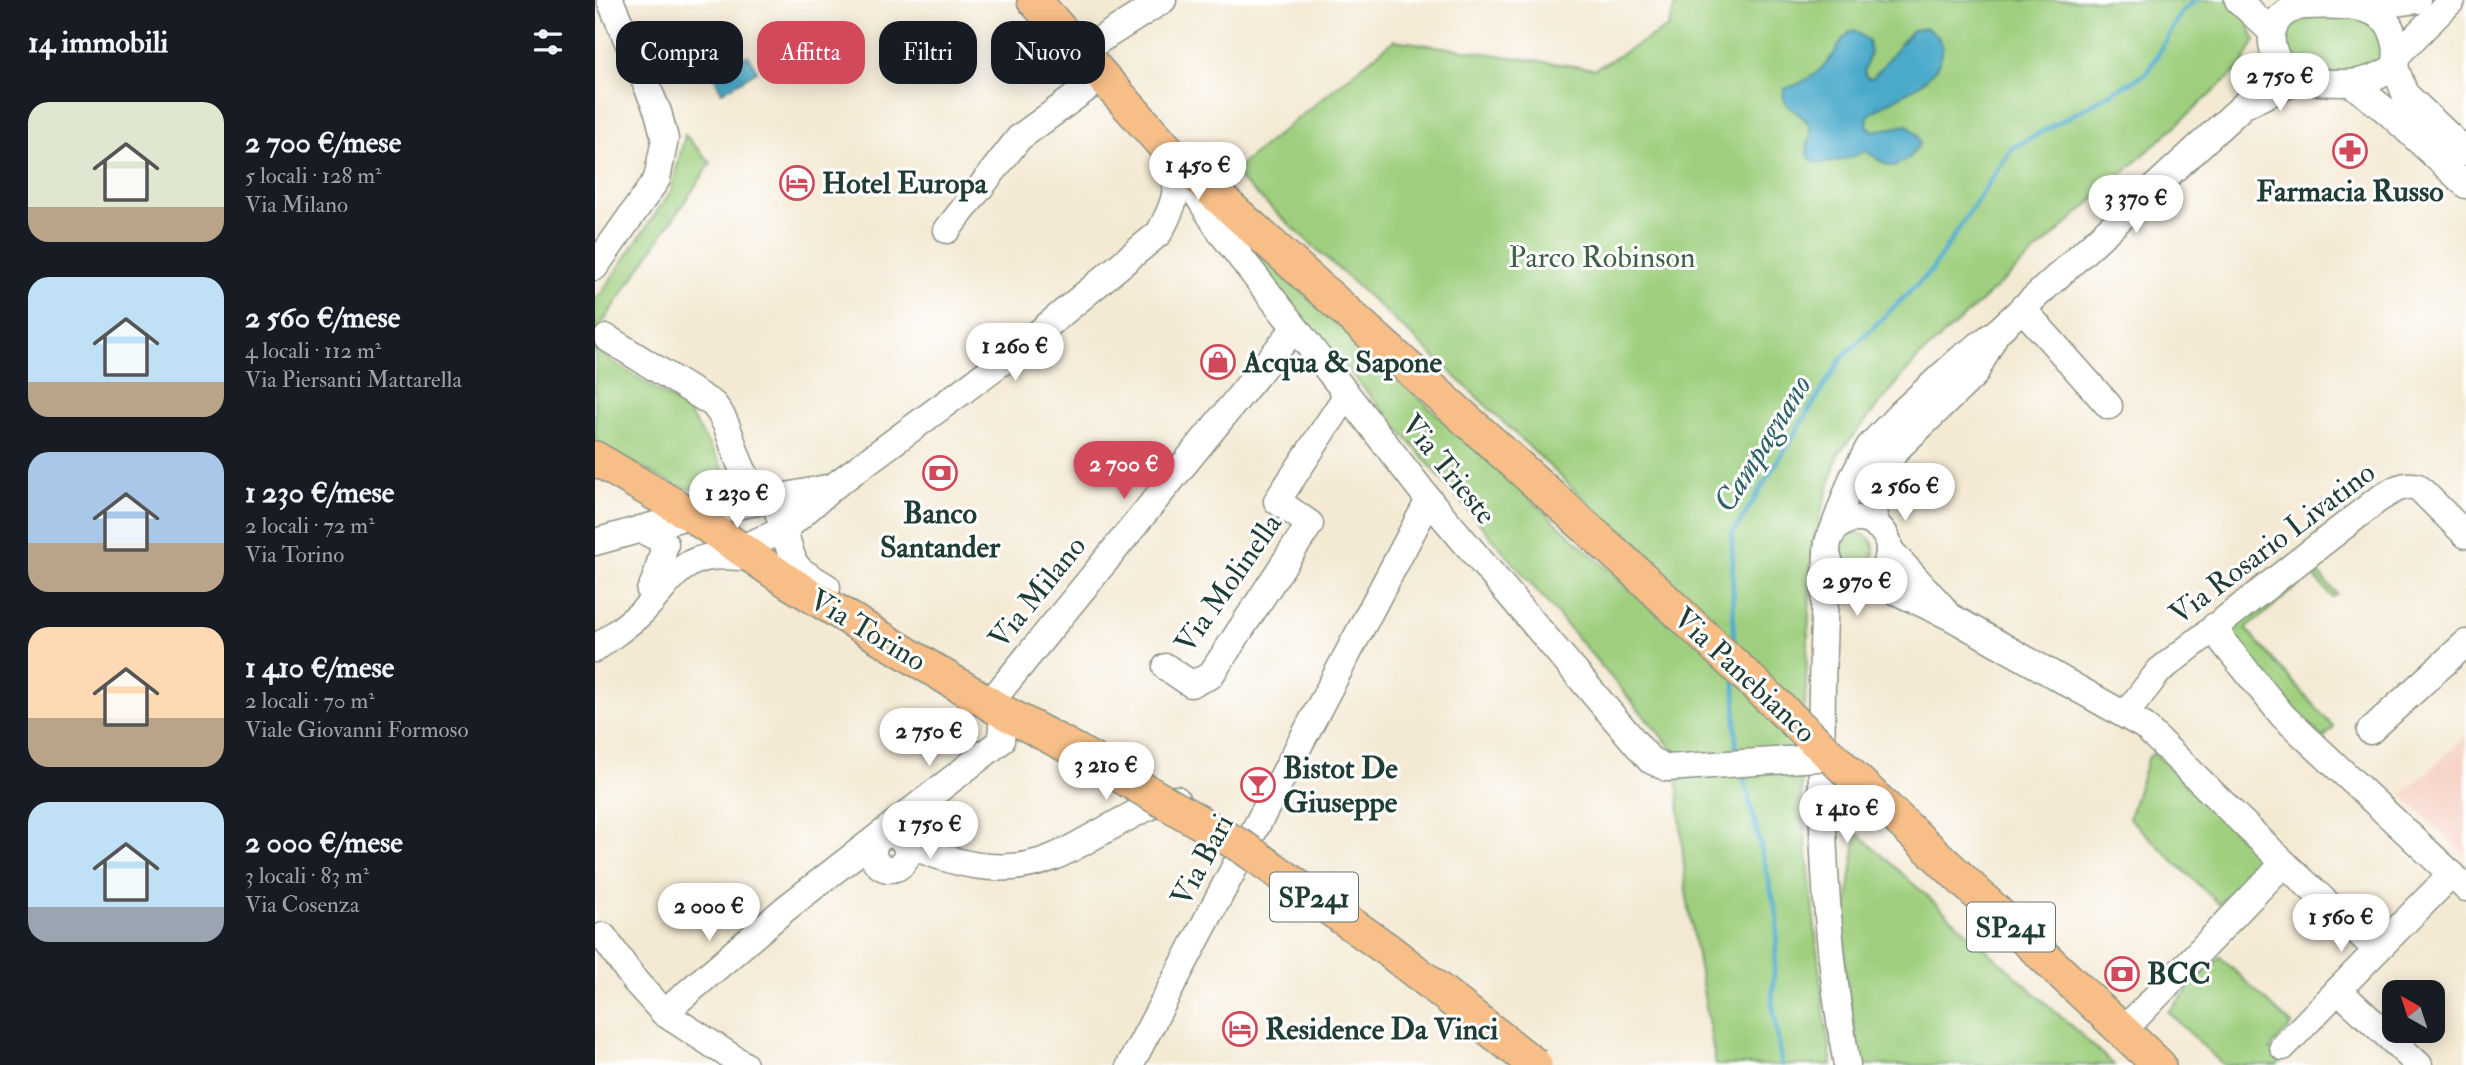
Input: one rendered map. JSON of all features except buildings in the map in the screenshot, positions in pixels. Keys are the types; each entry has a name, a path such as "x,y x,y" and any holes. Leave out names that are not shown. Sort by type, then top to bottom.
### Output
{"main road":[{"name":"SP241","path":"1034,0 1052,21"},
{"name":"SP241","path":"1105,80 1175,158"},
{"name":"Via Panebianco","path":"1175,158 1637,573 2159,1065"},
{"name":"SP241","path":"595,458 691,515"},
{"name":"Via Torino","path":"691,515 739,554 997,702 1045,735 1244,848 1388,950 1535,1065"}],"street":[{"path":"595,267 657,179 666,139 658,112 610,0"},
{"path":"1105,36 1163,0"},
{"path":"2299,80 2283,68 2253,4 2360,7 2417,0"},
{"path":"1847,1065 1835,997 1823,845 1823,628 1830,543 1852,479 1869,447 1902,412 1959,360 1997,332 2244,105 2299,80 2352,84 2379,77 2452,0"},
{"path":"2244,105 2285,13 2301,6"},
{"path":"2360,7 2378,13 2388,22 2397,44 2396,61 2405,94 2466,152"},
{"path":"947,230 1019,138 1092,84"},
{"path":"2352,84 2388,113 2466,185"},
{"path":"1159,233 1173,207 1177,184 1175,158"},
{"name":"Via Trieste","path":"1175,158 1220,231 1429,500 1659,764 1832,757"},
{"path":"595,649 641,612 676,571 699,560 739,554 784,530 834,486 1019,350 1159,233 1179,224 1193,222 1220,231"},
{"path":"2022,308 2109,406"},
{"name":"Via Milano","path":"997,702 1295,328"},
{"path":"1874,524 1877,482 1896,450 1975,375 1997,332"},
{"path":"607,338 713,404 722,414 748,479 758,490 774,499 791,555 801,571 997,702 1001,741 895,840"},
{"name":"Via Molinella","path":"1166,667 1191,684 1210,676 1310,524 1277,501 1347,395"},
{"name":"Via Rosario Livatino","path":"2125,715 2159,671 2376,501 2409,484 2418,486 2466,535"},
{"path":"641,485 735,506"},
{"path":"595,542 691,515 834,486"},
{"name":"Via Bari","path":"1130,1065 1429,500"},
{"path":"1823,628 1841,600 1861,581 1871,579 1885,566 1889,549 1887,539 1874,524 1865,520 1847,521 1830,543 1829,563 1841,577 1861,581 1893,590 1951,617 2144,726 2377,950"},
{"path":"640,529 665,544 656,578 641,612"},
{"path":"1889,549 1951,617"},
{"path":"2215,626 2223,642 2283,716 2459,881 2377,950 2283,1047"},
{"path":"2370,731 2466,643"},
{"path":"664,1013 785,909 895,840 1024,740 1045,735"},
{"path":"895,840 943,859 972,866 1019,865 1049,859 1152,804 1177,799 1231,825 1256,831"},
{"path":"2123,1031 2284,863"},
{"path":"603,936 635,981 664,1013 744,1065"},
{"path":"2338,990 2419,1065"}],"shaded area":[{"path":"2466,736 2466,855 2402,795"}],"green space":[{"name":"Parco Robinson","path":"1677,0 2246,0 2249,27 2255,40 2242,66 1917,359 1838,454 1812,546 1801,797 1832,1065 1716,1065 1686,892 1675,752 1255,261 1253,253 1258,252 1668,624 1663,570 1624,537 1436,358 1232,172 1394,40 1595,69 1668,27"},
{"path":"2359,11 2393,45 2377,73 2300,76 2277,52 2288,16"},
{"path":"685,135 711,163 595,334 595,298 600,295 671,191"},
{"path":"595,350 687,410 740,495 731,499 675,485 595,443"},
{"path":"1858,534 1869,539 1874,550 1869,561 1858,566 1847,561 1842,550 1847,539"},
{"path":"2309,563 2337,594 2332,597 2312,574 2246,629 2334,728 2323,738 2259,677 2233,637 2233,621"},
{"path":"2154,753 2259,855 2259,862 2254,869 2219,904 2129,818 2148,758"},
{"path":"1857,833 2114,1065 1861,1065 1846,979 1843,932"},
{"path":"2220,957 2292,1025 2270,1049 2282,1060 2277,1065 2223,1065 2168,1012"}],"water":[{"path":"1926,28 1934,33 1942,46 1936,67 1918,85 1868,116 1867,125 1873,131 1908,125 1920,143 1909,158 1894,167 1866,151 1830,163 1813,161 1808,155 1810,126 1787,105 1784,89 1815,74 1854,30 1868,41 1870,53 1864,71 1867,78 1873,78 1912,30"},
{"path":"748,55 757,71 743,79 743,58"},
{"path":"718,84 735,84 722,92"}],"waterway":[{"name":"Campagnano","path":"1734,648 1732,535 1841,359 1931,271 2011,149 2147,73 2183,10 2197,0"},
{"name":"Campagnano","path":"1735,682 1736,745 1739,756"},
{"name":"Campagnano","path":"1742,769 1778,919 1772,1001 1782,1065"}],"place":[{"name":"Farmacia Russo","path":"2350,151"},
{"name":"Hotel Europa","path":"797,183"},
{"name":"Acqua & Sapone","path":"1218,362"},
{"name":"Banco Santander","path":"940,473"},
{"name":"Bistot De Giuseppe","path":"1258,785"},
{"name":"BCC","path":"2122,974"},
{"name":"Residence Da Vinci","path":"1240,1029"}]}
